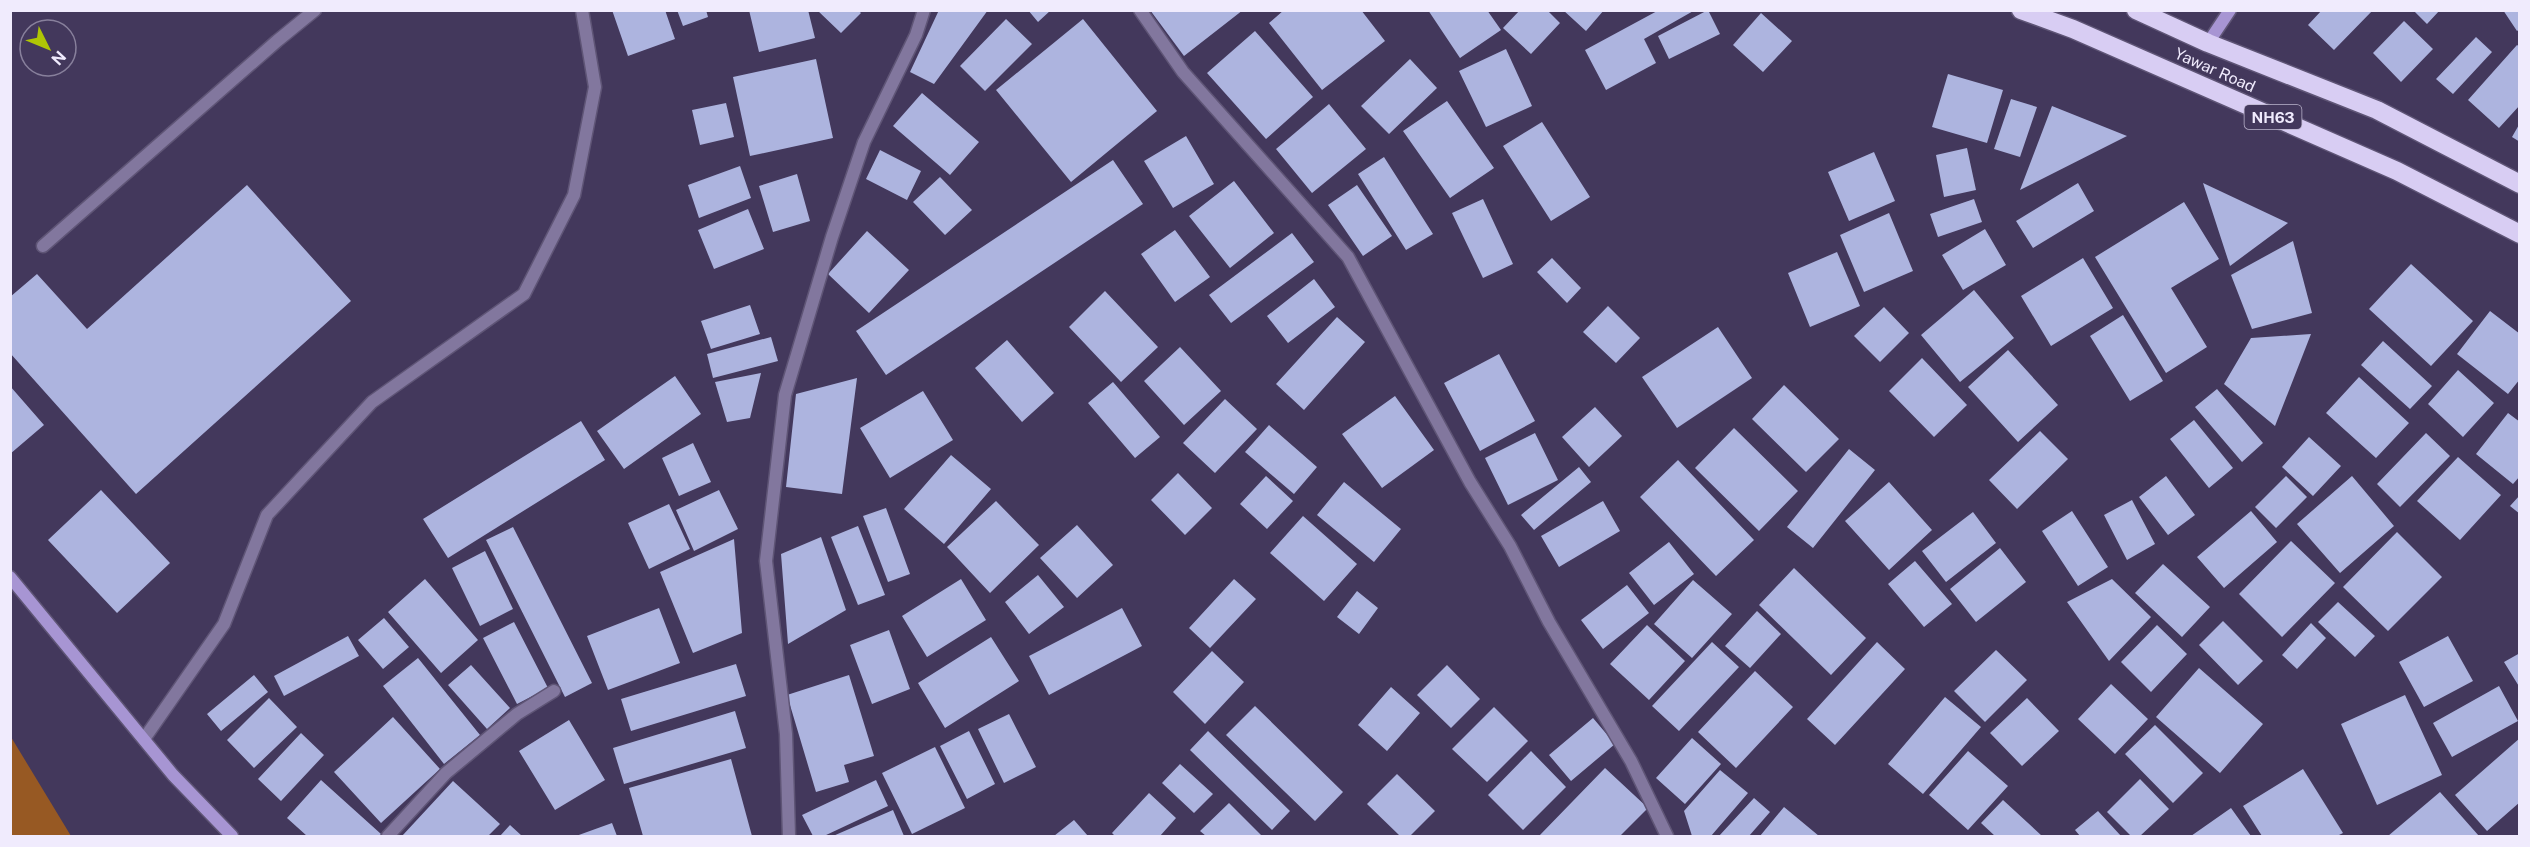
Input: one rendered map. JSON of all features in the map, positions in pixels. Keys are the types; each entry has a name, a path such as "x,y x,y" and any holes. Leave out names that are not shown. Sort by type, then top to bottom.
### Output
{"highway":[{"name":"Yawar Road","path":"2021,10 2073,29 2397,171 2520,234"},
{"name":"NH63","path":"2136,10 2208,43 2377,110 2520,184"}],"main road":[{"path":"2208,43 2230,10"},
{"path":"10,577 174,775 232,837"}],"street":[{"path":"43,246 315,10"},
{"path":"144,739 224,624 267,515 372,402 524,294 574,195 595,87 582,10"},
{"path":"789,837 786,735 766,561 784,395 832,237 864,142 916,36 924,10"},
{"path":"1140,10 1183,72 1348,257 1470,482 1510,546 1550,622 1631,761 1667,837"},
{"path":"388,837 446,773 517,714 554,691"}],"shaded area":[{"path":"11,737 71,836 11,836"}],"building":[{"path":"612,10 665,10 675,39 628,56"},
{"path":"677,10 706,10 708,17 683,26"},
{"path":"749,10 808,10 815,38 759,52"},
{"path":"817,10 858,10 861,13 841,33"},
{"path":"939,10 988,10 934,84 910,72"},
{"path":"1028,10 1051,10 1038,22"},
{"path":"1150,10 1243,10 1184,56"},
{"path":"1284,10 1361,10 1385,41 1322,90 1269,23"},
{"path":"1428,10 1487,10 1501,30 1460,58"},
{"path":"1520,10 1547,10 1560,23 1531,54 1503,28"},
{"path":"1563,10 1604,10 1586,31"},
{"path":"1659,10 1695,10 1644,39 1656,63 1606,90 1585,50"},
{"path":"1708,10 1720,34 1669,59 1658,36"},
{"path":"2322,10 2373,10 2334,50 2308,25"},
{"path":"2413,10 2440,10 2427,24"},
{"path":"2503,10 2520,10 2520,29 2517,31"},
{"path":"1761,13 1792,41 1763,72 1733,45"},
{"path":"1006,19 1032,44 985,91 960,66"},
{"path":"1083,19 1157,111 1071,182 996,90"},
{"path":"2404,21 2433,49 2401,82 2373,53"},
{"path":"1255,31 1313,97 1266,139 1207,73"},
{"path":"2476,37 2492,52 2453,94 2436,79"},
{"path":"2517,45 2520,47 2520,105 2499,128 2468,100"},
{"path":"1506,49 1532,106 1486,127 1459,71"},
{"path":"816,59 833,138 750,156 733,77"},
{"path":"1410,59 1437,88 1389,134 1361,106"},
{"path":"1948,74 2003,90 1987,143 1932,127"},
{"path":"922,93 979,142 950,175 893,126"},
{"path":"2011,99 2037,107 2020,157 1994,149"},
{"path":"1447,101 1494,168 1450,198 1403,131"},
{"path":"726,103 734,137 700,145 692,110"},
{"path":"1329,104 1366,149 1312,193 1276,149"},
{"path":"2052,106 2127,136 2020,190"},
{"path":"1542,122 1590,197 1551,221 1503,146"},
{"path":"2520,123 2520,142 2512,137"},
{"path":"1186,136 1214,184 1173,208 1144,161"},
{"path":"1967,148 1976,190 1944,197 1936,155"},
{"path":"880,150 921,171 907,200 866,179"},
{"path":"1874,152 1895,201 1849,221 1828,172"},
{"path":"1384,157 1433,234 1406,250 1358,174"},
{"path":"1113,160 1143,204 886,375 856,331"},
{"path":"740,166 751,198 699,218 688,185"},
{"path":"797,174 810,221 773,232 759,186"},
{"path":"940,177 972,210 945,235 913,202"},
{"path":"1234,181 1274,233 1230,268 1189,216"},
{"path":"2078,183 2094,211 2033,248 2016,221"},
{"path":"2203,183 2288,223 2230,266"},
{"path":"247,185 351,301 136,494 10,353 10,297 37,274 87,329"},
{"path":"1357,185 1392,236 1363,256 1328,205"},
{"path":"1483,199 1513,264 1483,278 1452,213"},
{"path":"1974,199 1982,222 1938,237 1930,214"},
{"path":"2184,202 2219,259 2171,288 2207,347 2166,373 2095,257"},
{"path":"748,209 764,249 714,269 698,230"},
{"path":"1889,213 1913,271 1864,292 1840,235"},
{"path":"1985,229 2006,265 1963,290 1942,255"},
{"path":"1175,230 1210,277 1175,302 1141,254"},
{"path":"867,231 909,270 869,313 828,274"},
{"path":"1292,233 1314,262 1231,323 1209,295"},
{"path":"2293,241 2312,313 2252,329 2231,275"},
{"path":"1837,252 1860,306 1810,327 1788,273"},
{"path":"1552,258 1581,288 1567,303 1537,272"},
{"path":"2083,258 2113,308 2051,346 2021,296"},
{"path":"2411,264 2473,321 2431,366 2369,309"},
{"path":"1314,279 1335,307 1288,343 1267,316"},
{"path":"1974,290 2014,338 1960,382 1921,335"},
{"path":"1105,291 1158,347 1121,382 1069,327"},
{"path":"750,305 760,334 711,349 701,321"},
{"path":"1608,306 1640,338 1616,363 1583,332"},
{"path":"1884,307 1909,333 1880,362 1854,336"},
{"path":"2490,311 2520,334 2520,379 2508,394 2457,354"},
{"path":"2123,315 2163,381 2130,401 2090,336"},
{"path":"1337,317 1365,342 1304,410 1276,384"},
{"path":"1718,327 1752,378 1677,428 1642,377"},
{"path":"2311,334 2275,426 2224,384 2251,338"},
{"path":"771,337 778,361 713,378 707,354"},
{"path":"1007,340 1054,393 1022,422 975,368"},
{"path":"2383,341 2432,386 2410,409 2361,365"},
{"path":"1180,347 1221,391 1184,425 1144,381"},
{"path":"2008,350 2058,405 2018,442 1968,387"},
{"path":"1499,354 1535,421 1480,451 1444,383"},
{"path":"1922,358 1967,405 1934,437 1889,391"},
{"path":"2458,370 2494,403 2463,437 2428,404"},
{"path":"761,373 750,418 727,422 715,382"},
{"path":"675,376 701,414 624,469 597,431"},
{"path":"2359,377 2409,423 2376,458 2326,413"},
{"path":"857,378 842,494 786,487 796,394"},
{"path":"1113,382 1160,437 1135,458 1088,403"},
{"path":"1784,385 1839,439 1806,472 1752,419"},
{"path":"10,386 44,425 10,454"},
{"path":"2217,389 2263,443 2242,462 2195,407"},
{"path":"923,391 953,440 890,478 860,428"},
{"path":"1395,396 1434,450 1382,488 1342,434"},
{"path":"1225,399 1257,429 1215,473 1183,443"},
{"path":"1595,407 1622,436 1589,467 1562,437"},
{"path":"2508,413 2520,422 2520,476 2513,484 2476,454"},
{"path":"2194,420 2233,468 2209,488 2170,439"},
{"path":"581,421 605,460 448,558 423,519"},
{"path":"1269,425 1317,467 1294,494 1245,452"},
{"path":"1734,428 1798,491 1759,531 1695,468"},
{"path":"2040,431 2068,459 2017,509 1989,480"},
{"path":"1535,433 1558,480 1508,505 1485,458"},
{"path":"2426,433 2450,456 2400,507 2377,484"},
{"path":"2309,437 2341,466 2313,496 2282,467"},
{"path":"693,443 711,482 679,496 662,458"},
{"path":"1849,449 1875,470 1813,548 1787,527"},
{"path":"951,455 991,489 944,544 904,509"},
{"path":"2458,457 2501,495 2460,540 2417,501"},
{"path":"1678,460 1754,540 1716,576 1640,497"},
{"path":"1579,467 1591,482 1534,530 1521,515"},
{"path":"1178,473 1212,508 1185,535 1151,500"},
{"path":"1266,476 1293,501 1267,529 1240,504"},
{"path":"2166,476 2195,515 2168,535 2139,497"},
{"path":"2286,476 2307,497 2276,528 2255,507"},
{"path":"2352,476 2394,526 2340,573 2297,524"},
{"path":"1344,482 1401,529 1374,562 1317,515"},
{"path":"1889,482 1932,530 1889,570 1845,521"},
{"path":"101,490 170,563 117,613 48,540"},
{"path":"719,490 738,529 694,551 676,510"},
{"path":"2520,495 2520,514 2510,506"},
{"path":"2132,500 2155,544 2127,560 2104,515"},
{"path":"996,501 1039,545 990,593 947,547"},
{"path":"1603,501 1620,531 1559,567 1541,536"},
{"path":"669,504 690,549 649,569 628,523"},
{"path":"886,508 910,574 888,582 863,516"},
{"path":"2072,511 2108,567 2078,586 2042,531"},
{"path":"2251,511 2277,542 2224,588 2197,557"},
{"path":"1973,512 1996,543 1946,582 1922,551"},
{"path":"1303,516 1357,564 1324,601 1270,553"},
{"path":"1077,525 1113,565 1077,598 1040,558"},
{"path":"858,526 885,595 858,605 831,537"},
{"path":"513,527 592,683 565,697 486,540"},
{"path":"2397,532 2442,577 2388,631 2343,587"},
{"path":"821,537 846,610 788,644 781,554"},
{"path":"734,539 742,633 693,653 660,572"},
{"path":"2291,541 2335,583 2282,637 2239,594"},
{"path":"1669,542 1694,574 1654,605 1629,573"},
{"path":"2000,548 2026,582 1976,622 1950,589"},
{"path":"485,551 513,609 480,626 452,568"},
{"path":"1915,561 1952,604 1924,627 1888,584"},
{"path":"2163,564 2210,607 2182,637 2135,593"},
{"path":"1794,568 1866,638 1831,675 1759,605"},
{"path":"1038,575 1064,607 1029,634 1005,602"},
{"path":"425,579 478,640 441,673 388,612"},
{"path":"961,579 986,620 927,657 902,616"},
{"path":"1234,579 1256,599 1210,648 1189,628"},
{"path":"2112,579 2151,617 2109,661 2067,602"},
{"path":"1693,580 1732,614 1692,658 1654,624"},
{"path":"1627,585 1649,613 1603,649 1581,620"},
{"path":"1357,591 1378,608 1359,634 1337,617"},
{"path":"2338,602 2375,636 2355,657 2318,622"},
{"path":"659,608 680,663 608,690 587,636"},
{"path":"1122,608 1142,646 1049,695 1029,656"},
{"path":"1757,611 1781,634 1750,668 1725,646"},
{"path":"384,618 409,647 383,669 358,640"},
{"path":"2223,621 2263,661 2238,685 2199,645"},
{"path":"514,622 548,688 517,704 483,638"},
{"path":"2311,623 2326,638 2297,669 2282,655"},
{"path":"1647,625 1685,661 1649,700 1610,664"},
{"path":"2157,625 2187,654 2151,692 2121,662"},
{"path":"889,630 910,689 872,704 850,645"},
{"path":"348,636 359,656 284,696 274,676"},
{"path":"2448,636 2473,681 2424,707 2399,662"},
{"path":"991,637 1019,681 945,728 918,683"},
{"path":"1712,642 1739,667 1679,731 1652,706"},
{"path":"1877,642 1905,669 1835,745 1807,719"},
{"path":"1996,650 2027,680 1985,722 1954,691"},
{"path":"1212,651 1244,682 1205,724 1173,692"},
{"path":"2520,653 2520,688 2504,662"},
{"path":"418,658 480,735 444,764 383,686"},
{"path":"736,664 746,696 631,731 621,699"},
{"path":"471,665 510,708 487,729 448,685"},
{"path":"1447,665 1480,699 1451,728 1417,695"},
{"path":"2199,668 2263,724 2220,773 2156,717"},
{"path":"1755,671 1793,707 1736,768 1698,732"},
{"path":"254,675 268,692 221,731 207,714"},
{"path":"849,675 874,756 844,765 849,782 816,792 787,695"},
{"path":"2111,684 2148,719 2115,754 2078,719"},
{"path":"2499,686 2518,721 2452,757 2433,723"},
{"path":"1391,687 1420,713 1387,751 1358,725"},
{"path":"2405,695 2442,775 2377,805 2341,724"},
{"path":"1945,697 1981,727 1923,794 1888,764"},
{"path":"269,698 297,727 254,768 227,740"},
{"path":"2027,698 2059,731 2022,766 1990,733"},
{"path":"1255,706 1343,792 1315,821 1226,735"},
{"path":"1494,707 1528,741 1487,782 1452,749"},
{"path":"735,711 746,748 624,784 613,748"},
{"path":"1009,714 1036,767 1004,783 978,729"},
{"path":"393,717 440,769 381,823 334,772"},
{"path":"1593,718 1615,744 1571,781 1549,755"},
{"path":"569,720 605,780 555,810 519,751"},
{"path":"2155,725 2203,773 2173,803 2125,754"},
{"path":"969,731 995,784 967,799 940,746"},
{"path":"1208,731 1290,811 1272,830 1190,750"},
{"path":"301,733 324,755 281,801 258,779"},
{"path":"1692,738 1721,764 1685,804 1656,778"},
{"path":"2520,738 2520,802 2487,831 2455,795"},
{"path":"935,747 965,808 912,834 882,773"},
{"path":"1531,751 1566,787 1523,830 1488,795"},
{"path":"1968,751 2008,786 1968,830 1929,795"},
{"path":"731,759 752,836 643,836 629,788"},
{"path":"1180,764 1213,794 1194,813 1162,783"},
{"path":"1605,768 1648,808 1620,836 1539,836"},
{"path":"2303,769 2343,833 2337,836 2262,836 2243,806"},
{"path":"1720,770 1748,793 1711,836 1692,836 1684,811"},
{"path":"1397,774 1435,811 1410,836 1400,836 1367,804"},
{"path":"2140,779 2169,809 2140,836 2131,836 2107,812"},
{"path":"321,780 381,834 379,836 307,836 287,818"},
{"path":"876,780 888,806 824,836 813,836 802,815"},
{"path":"453,781 500,824 488,836 402,836"},
{"path":"2440,792 2479,836 2388,836"},
{"path":"1149,793 1176,818 1160,836 1115,836 1112,833"},
{"path":"1754,798 1770,812 1749,836 1719,836"},
{"path":"2003,800 2042,836 1995,836 1981,823"},
{"path":"1229,803 1262,836 1206,836 1200,831"},
{"path":"1784,807 1819,836 1760,836"},
{"path":"2231,808 2251,836 2191,836"},
{"path":"893,810 904,836 833,836"},
{"path":"2098,811 2121,836 2080,836 2075,830"},
{"path":"1074,820 1088,836 1054,836"},
{"path":"612,823 617,836 576,836"},
{"path":"510,825 522,836 500,836"}]}
